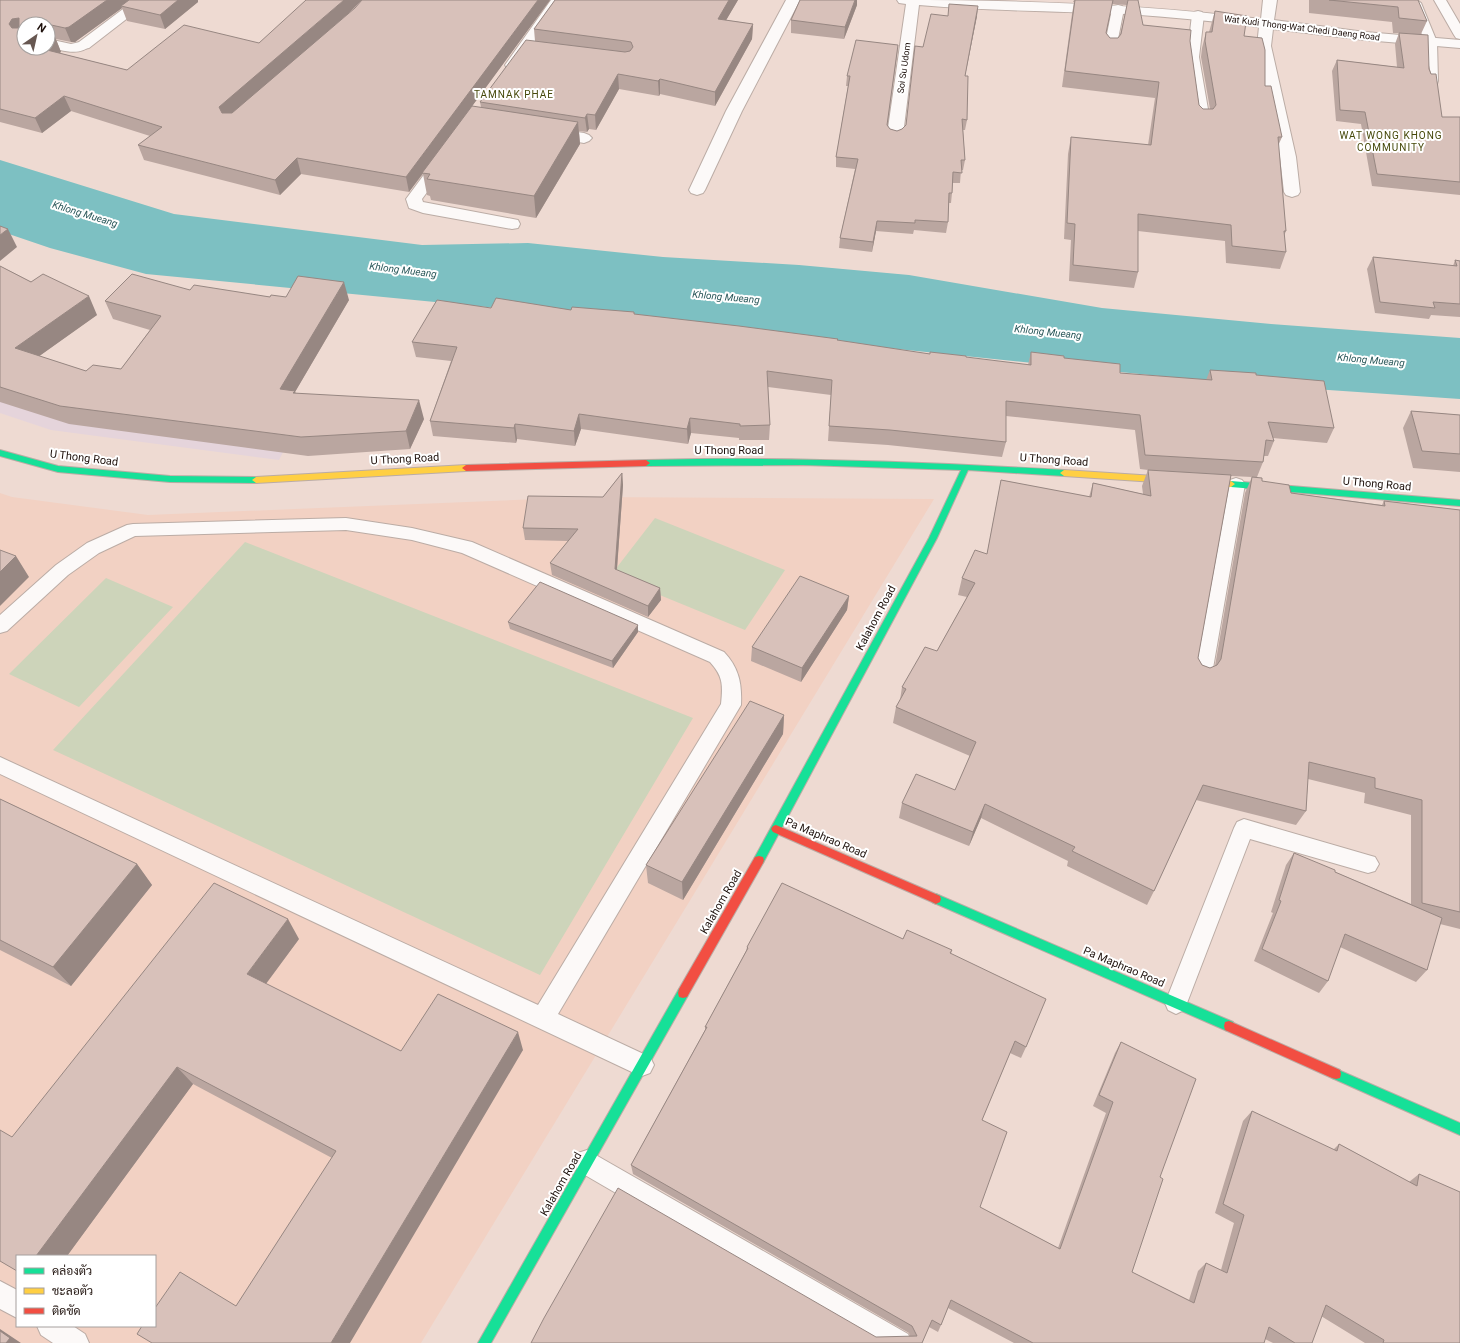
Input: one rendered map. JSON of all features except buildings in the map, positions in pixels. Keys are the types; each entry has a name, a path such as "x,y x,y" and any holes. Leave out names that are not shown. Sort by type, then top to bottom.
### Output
{"main road":[{"name":"U Thong Road","path":"0,453 58,469 170,479 255,480 439,468 704,461 966,467 1236,484 1460,503"},
{"name":"Kalahom Road","path":"484,1343 776,829 933,538 966,467"},
{"name":"Pa Maphrao Road","path":"776,829 1176,1003 1460,1129"}],"street":[{"path":"84,45 144,0"},
{"path":"502,79 558,0"},
{"path":"697,190 734,111 793,0"},
{"name":"Wat Kudi Thong-Wat Chedi Daeng Road","path":"908,0 969,5 1118,10 1198,15 1365,36 1460,44"},
{"name":"Soi Su Udom","path":"895,135 908,0"},
{"path":"1270,0 1264,46 1288,157 1292,192"},
{"path":"524,48 540,50"},
{"path":"531,130 584,138"},
{"path":"454,145 414,200 415,205 423,208 512,224"}],"lane":[{"path":"1440,0 1460,35"},
{"path":"1415,3 1431,42 1432,81"},
{"path":"1110,48 1118,10"},
{"path":"1198,15 1193,57 1203,121"},
{"path":"56,45 71,48 77,48 84,45"},
{"path":"1202,674 1236,484"},
{"path":"0,626 62,570 93,548 133,530 346,524 412,534 466,547 717,657 727,667 732,683 731,705 543,1018"},
{"path":"0,765 642,1065"},
{"path":"1176,1003 1244,828 1368,864"},
{"path":"587,1162 899,1343"},
{"path":"0,1294 16,1304"},
{"path":"52,1327 76,1343"}],"shaded area":[{"path":"0,359 306,408 279,460 51,430 0,413"},
{"path":"0,493 12,497 148,515 587,497 934,499 421,1343 0,1343"}],"green space":[{"path":"655,518 785,570 745,630 611,575"},
{"path":"245,542 693,718 540,975 53,750"},
{"path":"106,578 173,607 79,707 9,674"}],"water":[{"name":"Khlong Mueang","path":"0,160 174,214 422,245 528,243 663,257 799,265 909,275 1102,308 1271,324 1460,338 1460,399 1227,383 550,313 146,274 50,248 0,231"}],"traffic: fast":[{"path":"0,453 58,469 170,479 256,480"},
{"path":"646,463 855,463 1064,473"},
{"path":"759,860 933,538 966,467"},
{"path":"1231,484 1460,503"},
{"path":"936,899 1229,1026"},
{"path":"484,1343 683,993"},
{"path":"1336,1074 1460,1129"}],"traffic: slow":[{"path":"256,480 466,468"},
{"path":"1064,473 1231,484"}],"traffic: jam":[{"path":"466,468 646,463"},
{"path":"776,829 936,899"},
{"path":"683,993 759,860"},
{"path":"1229,1026 1336,1074"}],"district":[{"name":"TAMNAK PHAE","path":"514,94"},
{"name":"WAT WONG KHONG COMMUNITY","path":"1391,140"}]}
